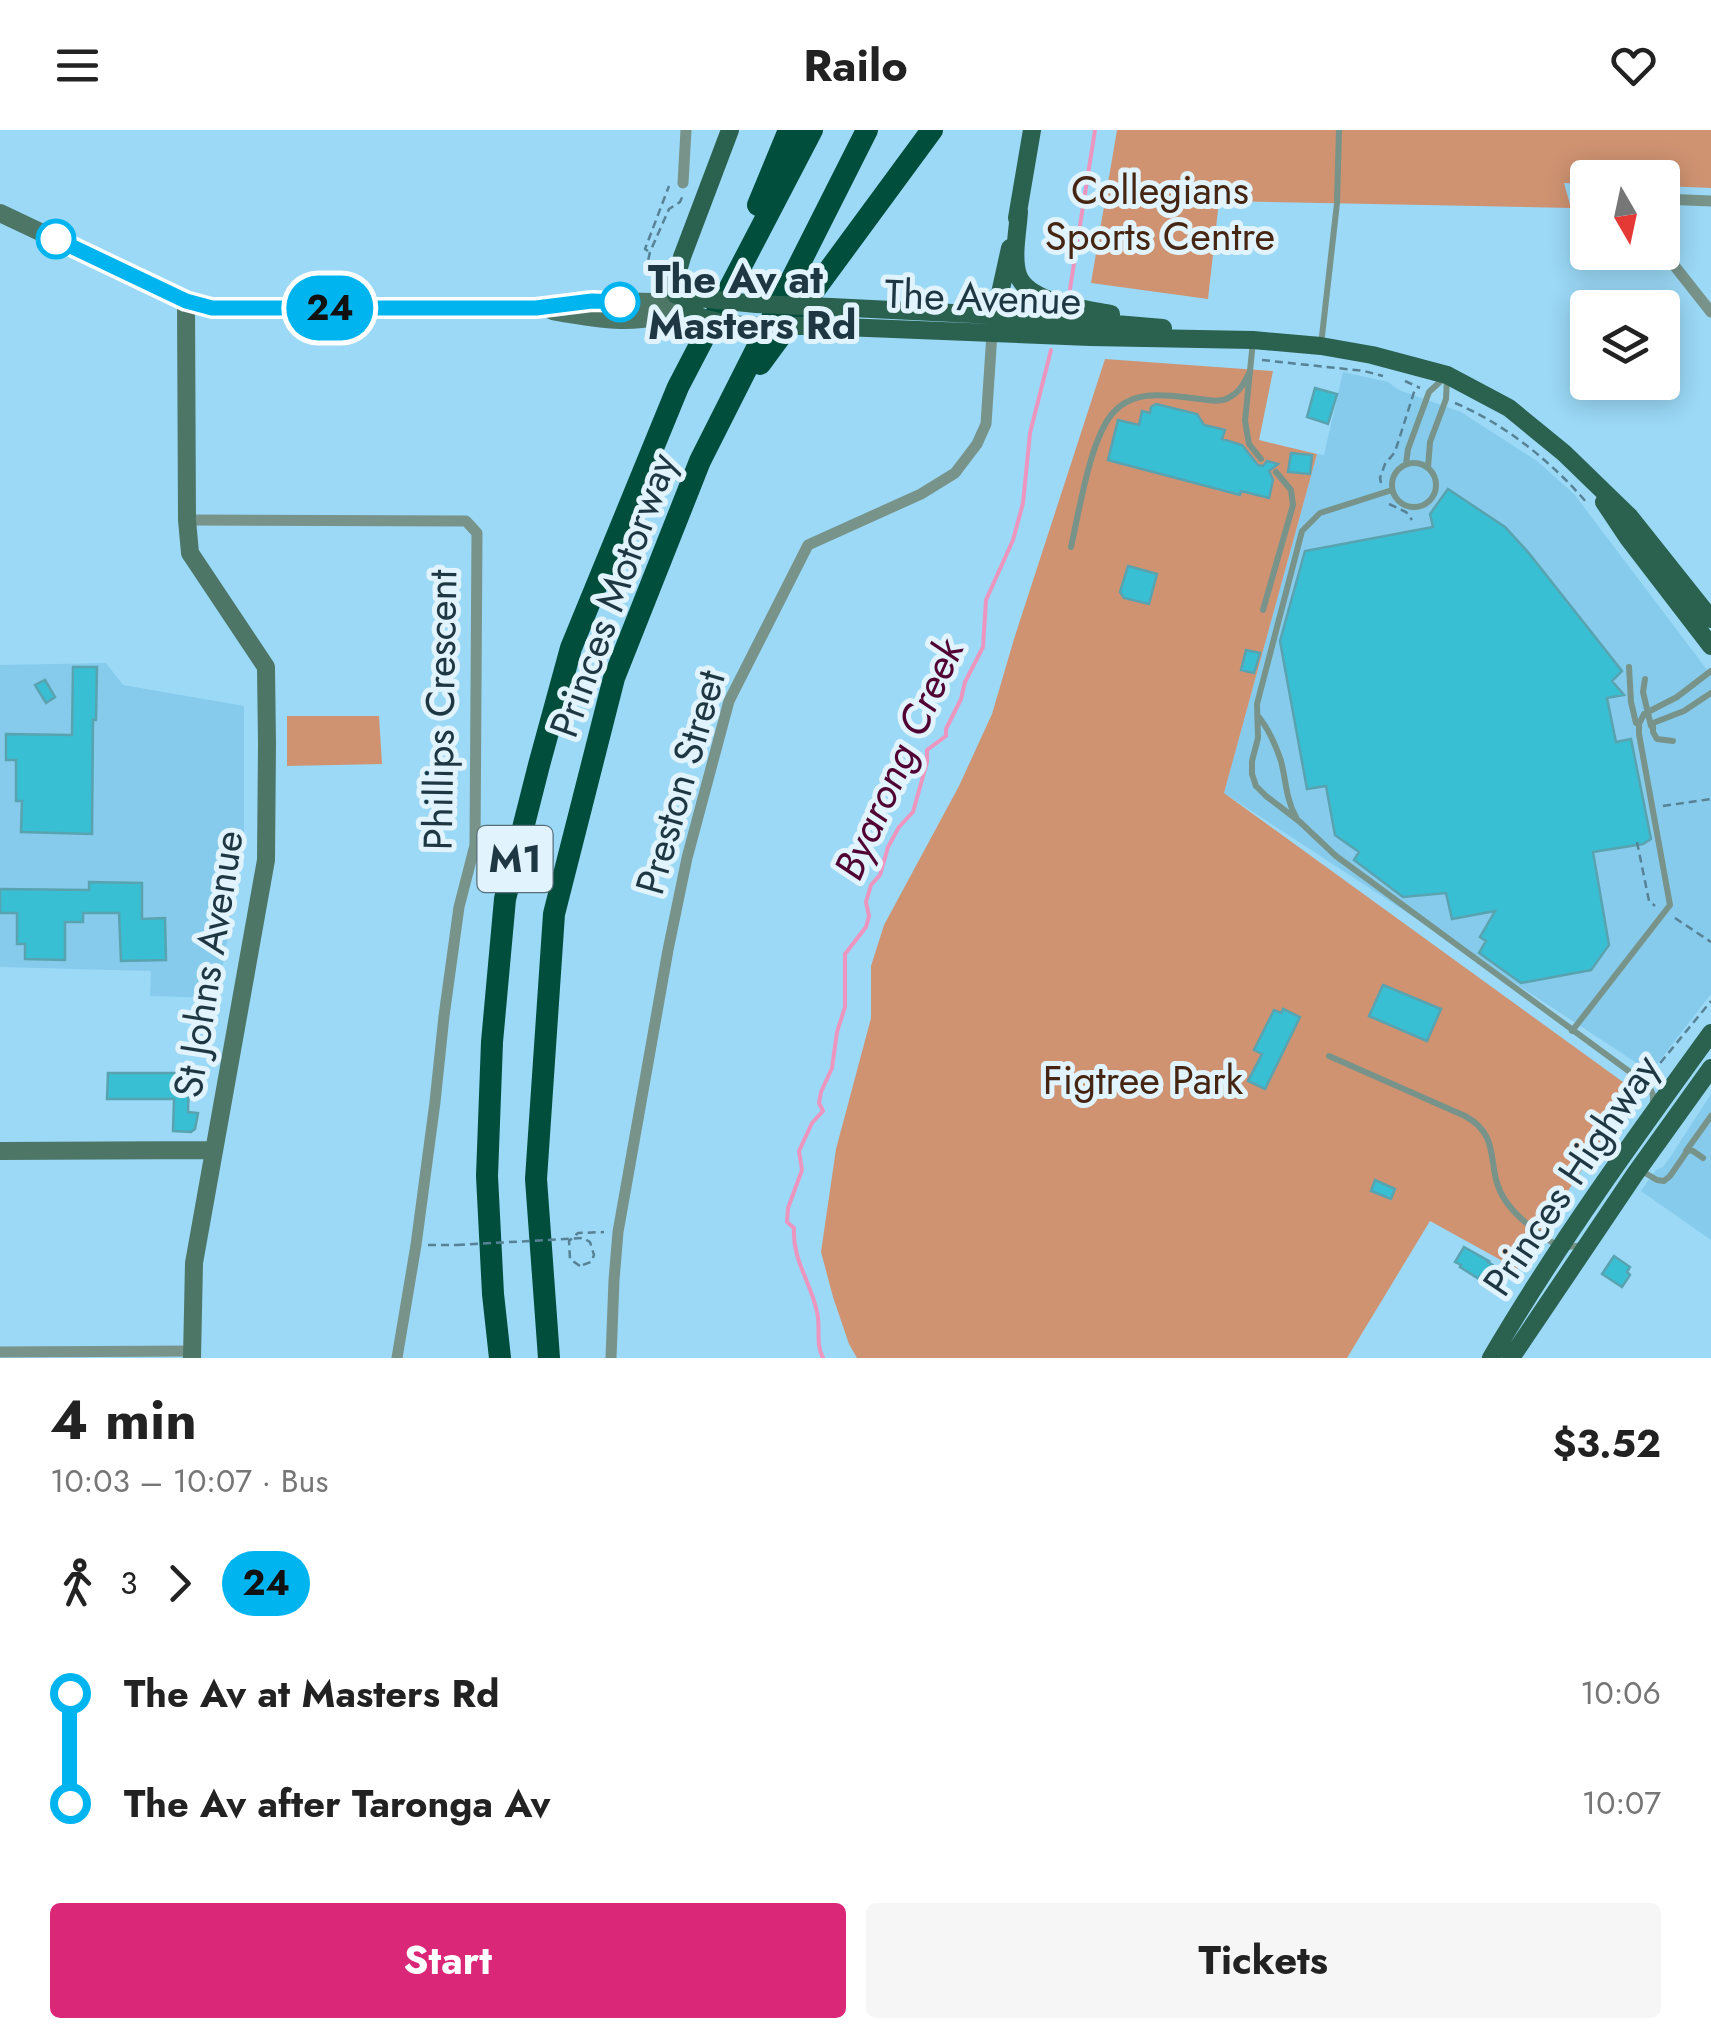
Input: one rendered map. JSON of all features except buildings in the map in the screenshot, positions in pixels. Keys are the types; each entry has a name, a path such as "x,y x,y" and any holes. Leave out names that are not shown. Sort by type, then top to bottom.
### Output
{"highway":[{"path":"678,387 788,130"},
{"name":"Princes Motorway","path":"500,1358 487,1176 492,1042 505,899 571,648 678,387 812,130"},
{"name":"Princes Motorway","path":"549,1358 536,1179 554,914 614,678 700,461 867,130"},
{"path":"720,419 932,130"}],"main road":[{"path":"679,301 676,278 682,257 730,130"},
{"path":"994,324 1032,130"},
{"path":"1019,211 1017,267 1021,282 1029,290 1068,305 1222,338"},
{"name":"The Avenue","path":"679,301 831,307 994,324"},
{"name":"The Avenue","path":"679,301 697,316 715,322 818,326 1146,326 1222,338 1320,346 1448,375 1509,408 1548,438 1630,517 1711,620"},
{"name":"The Avenue","path":"1579,468 1711,646"},
{"name":"Princes Highway","path":"1491,1358 1560,1248 1711,1033"},
{"name":"Princes Highway","path":"1511,1358 1711,1068"}],"street":[{"path":"678,179 686,130"},
{"path":"1680,199 1711,200"},
{"name":"The Avenue","path":"0,212 186,301 212,308 536,308 592,301 679,301"},
{"path":"1678,270 1711,312"},
{"name":"St Johns Avenue","path":"186,301 186,520 190,553 266,667 266,860 194,1264 192,1355"},
{"name":"Preston Street","path":"611,1358 618,1232 679,895 730,701 808,545 921,494 955,473 977,444 986,424 994,324"},
{"name":"Phillips Crescent","path":"186,520 466,521 477,533 475,844 456,925 416,1244 396,1358"},
{"path":"0,1151 213,1150"},
{"path":"0,1352 192,1355"}],"lane":[{"path":"1320,346 1337,203 1339,130"},
{"path":"1253,340 1246,435 1261,459"},
{"path":"1070,547 1095,451 1108,420 1118,409 1131,400 1154,394 1224,400 1240,390 1249,373"},
{"path":"1406,464 1429,392 1448,375"},
{"path":"1428,468 1430,442 1446,399 1448,375"},
{"path":"1415,462 1428,468 1435,478 1435,490 1424,504 1403,504 1392,490 1394,474 1406,464 1415,462"},
{"path":"1264,610 1293,505 1291,490 1276,472"},
{"path":"1392,490 1320,513 1302,531 1257,704 1253,781 1336,856 1649,1086 1654,1099 1647,1120"},
{"path":"1572,1031 1670,905 1629,667"},
{"path":"1639,734 1640,721 1648,712 1677,697 1711,671"},
{"path":"1645,679 1642,692 1653,732 1660,740 1672,741"},
{"path":"1653,732 1656,720 1684,711 1711,693"},
{"path":"1257,713 1280,760 1290,803 1300,822"},
{"path":"1328,1056 1478,1124 1487,1136 1498,1187 1524,1222 1560,1248 1587,1245"},
{"path":"1638,1170 1657,1180 1666,1180 1711,1116"},
{"path":"1685,1152 1693,1151 1703,1158"}],"path":[{"path":"650,252 645,250 678,179"},
{"path":"678,179 683,194 680,202 669,209 648,262 679,301"},
{"path":"1266,360 1384,376"},
{"path":"1403,381 1415,386"},
{"path":"1461,405 1502,426 1546,463 1595,513"},
{"path":"1653,808 1711,799"},
{"path":"416,1244 458,1244 583,1238 594,1248 594,1255 591,1262 580,1266 570,1259 569,1241 578,1233 618,1232"}],"shaded area":[{"path":"1343,372 1388,382 1399,390 1461,412 1537,461 1574,494 1711,675 1711,994 1657,1064 1646,1069 1224,793 1317,454 1324,455"},
{"path":"106,663 123,685 244,706 244,845 217,998 150,996 151,971 0,967 0,665"},
{"path":"1711,1094 1711,1240 1641,1191 1671,1156"}],"green space":[{"name":"Collegians Sports Centre","path":"1117,130 1711,130 1711,188 1680,187 1680,160 1570,160 1570,183 1564,183 1570,208 1219,201 1208,299 1091,283"},
{"name":"Figtree Park","path":"1105,359 1273,371 1259,440 1317,454 1224,793 1634,1090 1517,1269 1430,1221 1347,1358 857,1358 833,1297 821,1252 836,1149 871,1018 871,966 884,925 959,786 992,714"},
{"path":"287,716 379,716 382,764 287,766"}],"waterway":[{"name":"Byarong Creek","path":"1070,289 1095,130"},
{"name":"Byarong Creek","path":"823,1358 814,1301 799,1261 794,1228 787,1222 802,1170 799,1151 812,1123 823,1111 819,1103 821,1092 832,1068 845,1007 845,954 866,927 866,902 888,847 913,812 927,750 946,736 965,682 983,647 986,600 1013,540 1023,503 1030,433 1051,350"}],"bus line":[{"name":"24","path":"56,239 186,301 212,308 536,308 620,302"}],"place":[{"name":"The Av at Masters Rd","path":"620,302"}]}
